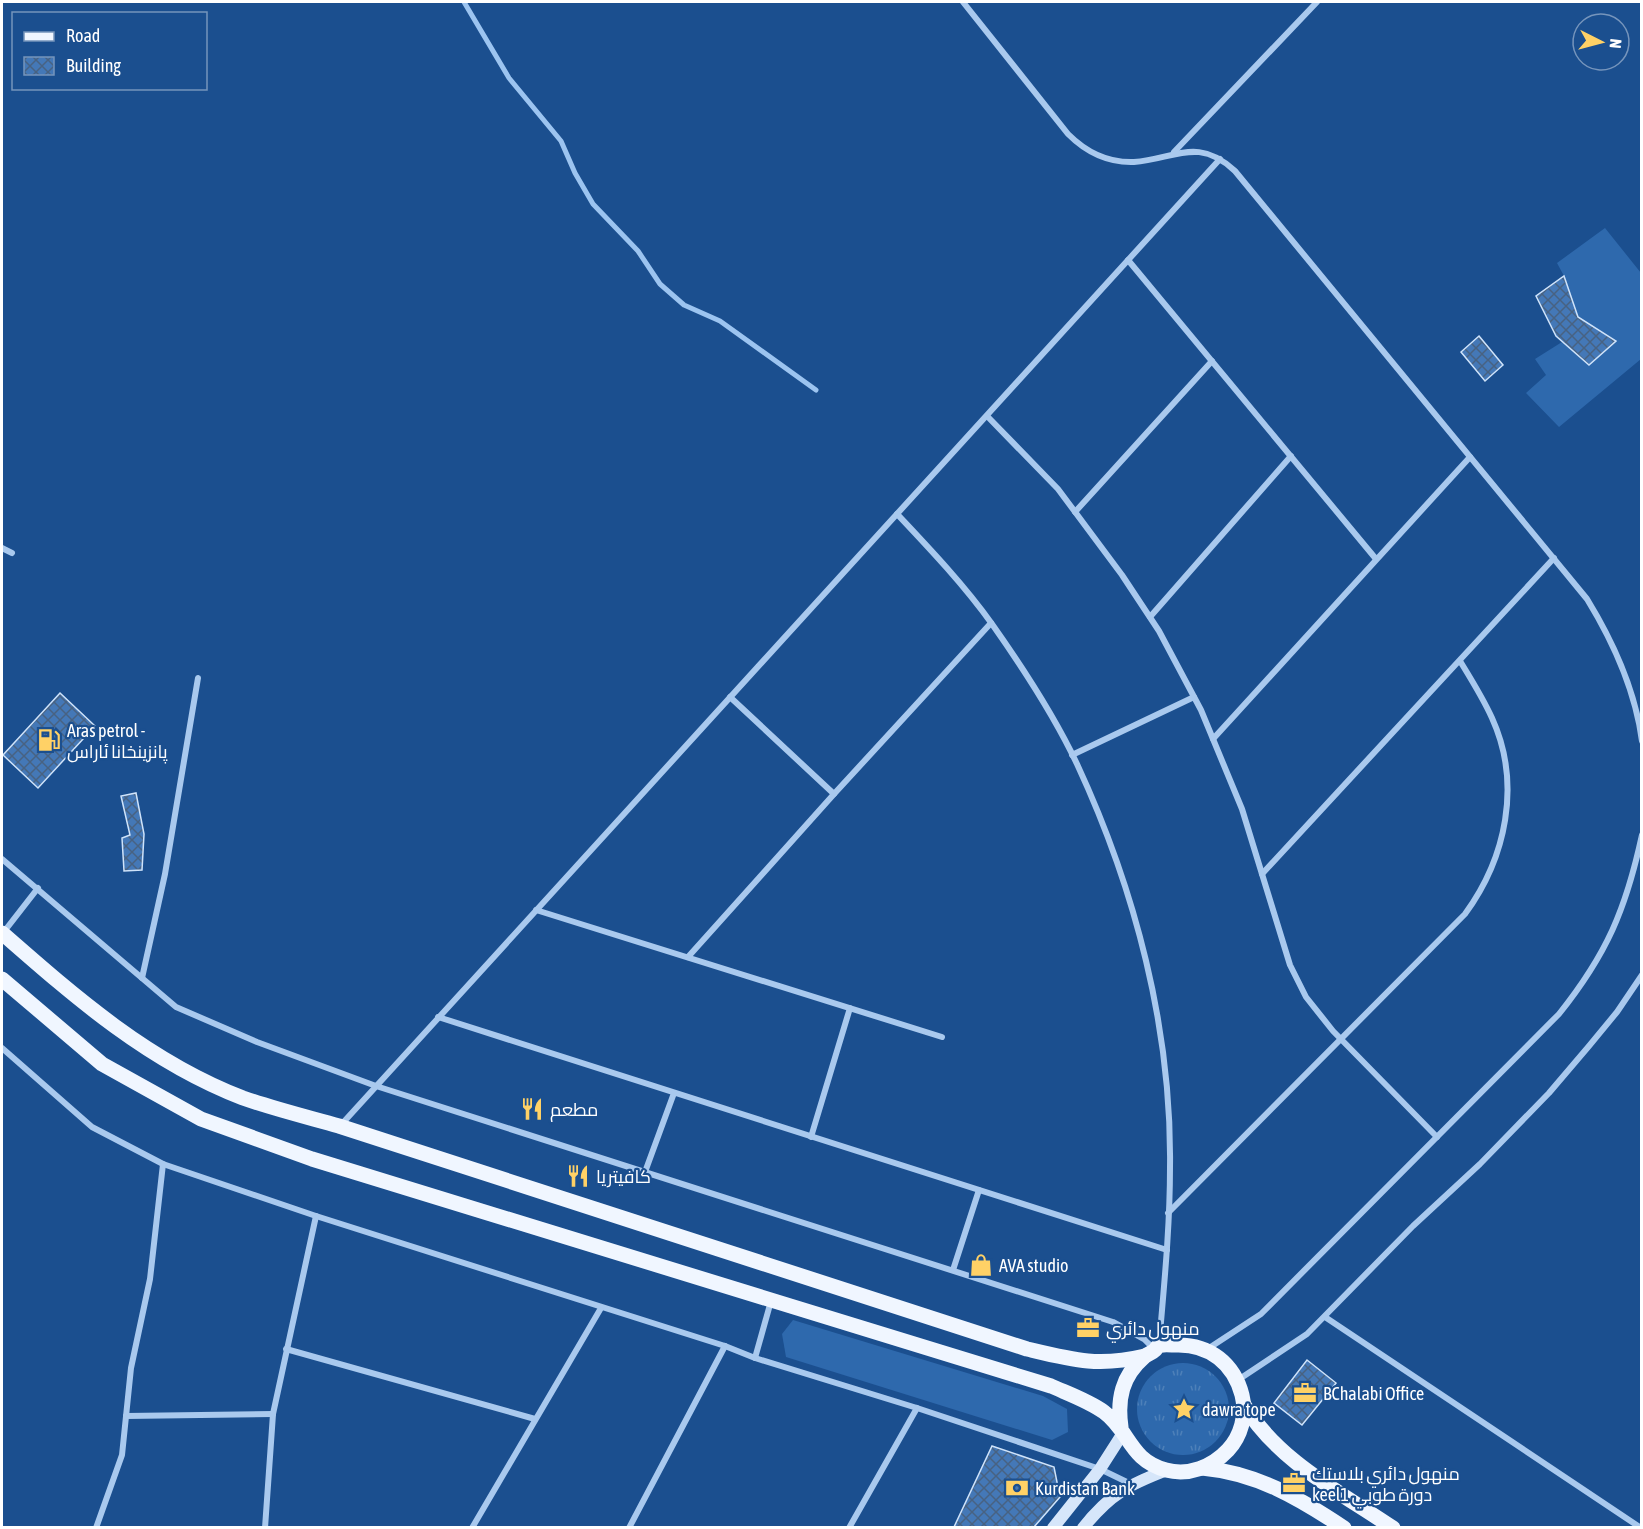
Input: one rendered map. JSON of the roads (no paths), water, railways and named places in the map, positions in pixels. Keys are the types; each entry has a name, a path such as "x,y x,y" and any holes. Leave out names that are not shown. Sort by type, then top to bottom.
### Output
{"main road":[{"path":"2,933 78,1000 137,1043 180,1068 243,1098 339,1126 1027,1349 1088,1362 1118,1362 1183,1345 1206,1350 1216,1355 1228,1366 1238,1380 1244,1405 1255,1423 1276,1445 1298,1464 1393,1527"},
{"path":"2,979 102,1064 201,1119 312,1159 1051,1386 1104,1412 1122,1430 1131,1446 1141,1457 1167,1470 1185,1472 1202,1468 1220,1459 1234,1444 1242,1425 1244,1405"},
{"path":"1053,1527 1100,1469 1122,1430 1118,1407 1122,1388 1131,1370 1153,1351"},
{"path":"1202,1468 1238,1474 1275,1486 1344,1527"},
{"path":"1083,1527 1107,1500 1131,1484 1167,1470"}],"street":[{"path":"963,2 1078,145 1099,156 1121,162 1136,162 1190,151 1205,153 1220,159 1235,171 1587,599 1615,650 1632,693 1641,741"},
{"path":"1174,153 1317,2"},
{"path":"339,1126 1220,159"},
{"path":"1128,260 1376,560"},
{"path":"1075,512 1212,361"},
{"path":"987,416 1051,482 1122,575 1150,617 1194,697 1242,809 1297,981 1318,1014 1437,1137"},
{"path":"1150,617 1291,456"},
{"path":"1213,739 1470,457"},
{"path":"897,514 946,567 991,623 1037,692 1072,755 1110,841 1136,920 1155,1001 1166,1084 1170,1167 1167,1250 1153,1351"},
{"path":"2,548 12,553"},
{"path":"1262,874 1554,558"},
{"path":"688,957 991,623"},
{"path":"1168,1214 1465,914 1483,887 1496,859 1506,820 1507,778 1504,758 1492,718 1460,661"},
{"path":"142,978 165,874 198,678"},
{"path":"1072,755 1194,697"},
{"path":"730,698 834,794"},
{"path":"1206,1350 1261,1314 1559,1014 1599,959 1614,928 1627,897 1641,835"},
{"path":"2,859 176,1007 257,1042 376,1086 1113,1322 1144,1339 1153,1351"},
{"path":"2,933 38,888"},
{"path":"536,910 942,1037"},
{"path":"1238,1380 1307,1334 1413,1226 1480,1164 1549,1093 1617,1012 1641,975"},
{"path":"812,1137 850,1008"},
{"path":"438,1017 1167,1250"},
{"path":"2,1048 92,1127 163,1164 316,1216 726,1346 754,1358 917,1408 1100,1469 1131,1484"},
{"path":"645,1172 674,1093"},
{"path":"96,1527 122,1455 131,1368 150,1279 163,1164"},
{"path":"953,1270 979,1190"},
{"path":"265,1527 273,1414 316,1216"},
{"path":"754,1358 772,1300"},
{"path":"472,1527 601,1308"},
{"path":"1325,1317 1641,1527"},
{"path":"629,1527 726,1346"},
{"path":"286,1349 535,1419"},
{"path":"849,1527 917,1408"},
{"path":"126,1416 273,1414"}],"waterway":[{"path":"464,2 509,78 561,141 575,173 593,204 638,251 660,284 684,305 720,321 816,390"}],"place":[{"name":"Aras petrol - پانزینخانا ئاراس","path":"49,740"},
{"name":"مطعم","path":"532,1109"},
{"name":"كافيتريا","path":"578,1176"},
{"name":"AVA studio","path":"981,1265"},
{"name":"منهول دائري","path":"1088,1328"},
{"name":"BChalabi Office","path":"1305,1393"},
{"name":"dawra tope","path":"1184,1409"},
{"name":"منهول دائري بلاستك keel1 دورة طوبي","path":"1294,1483"},
{"name":"Kurdistan Bank","path":"1017,1488"}]}
